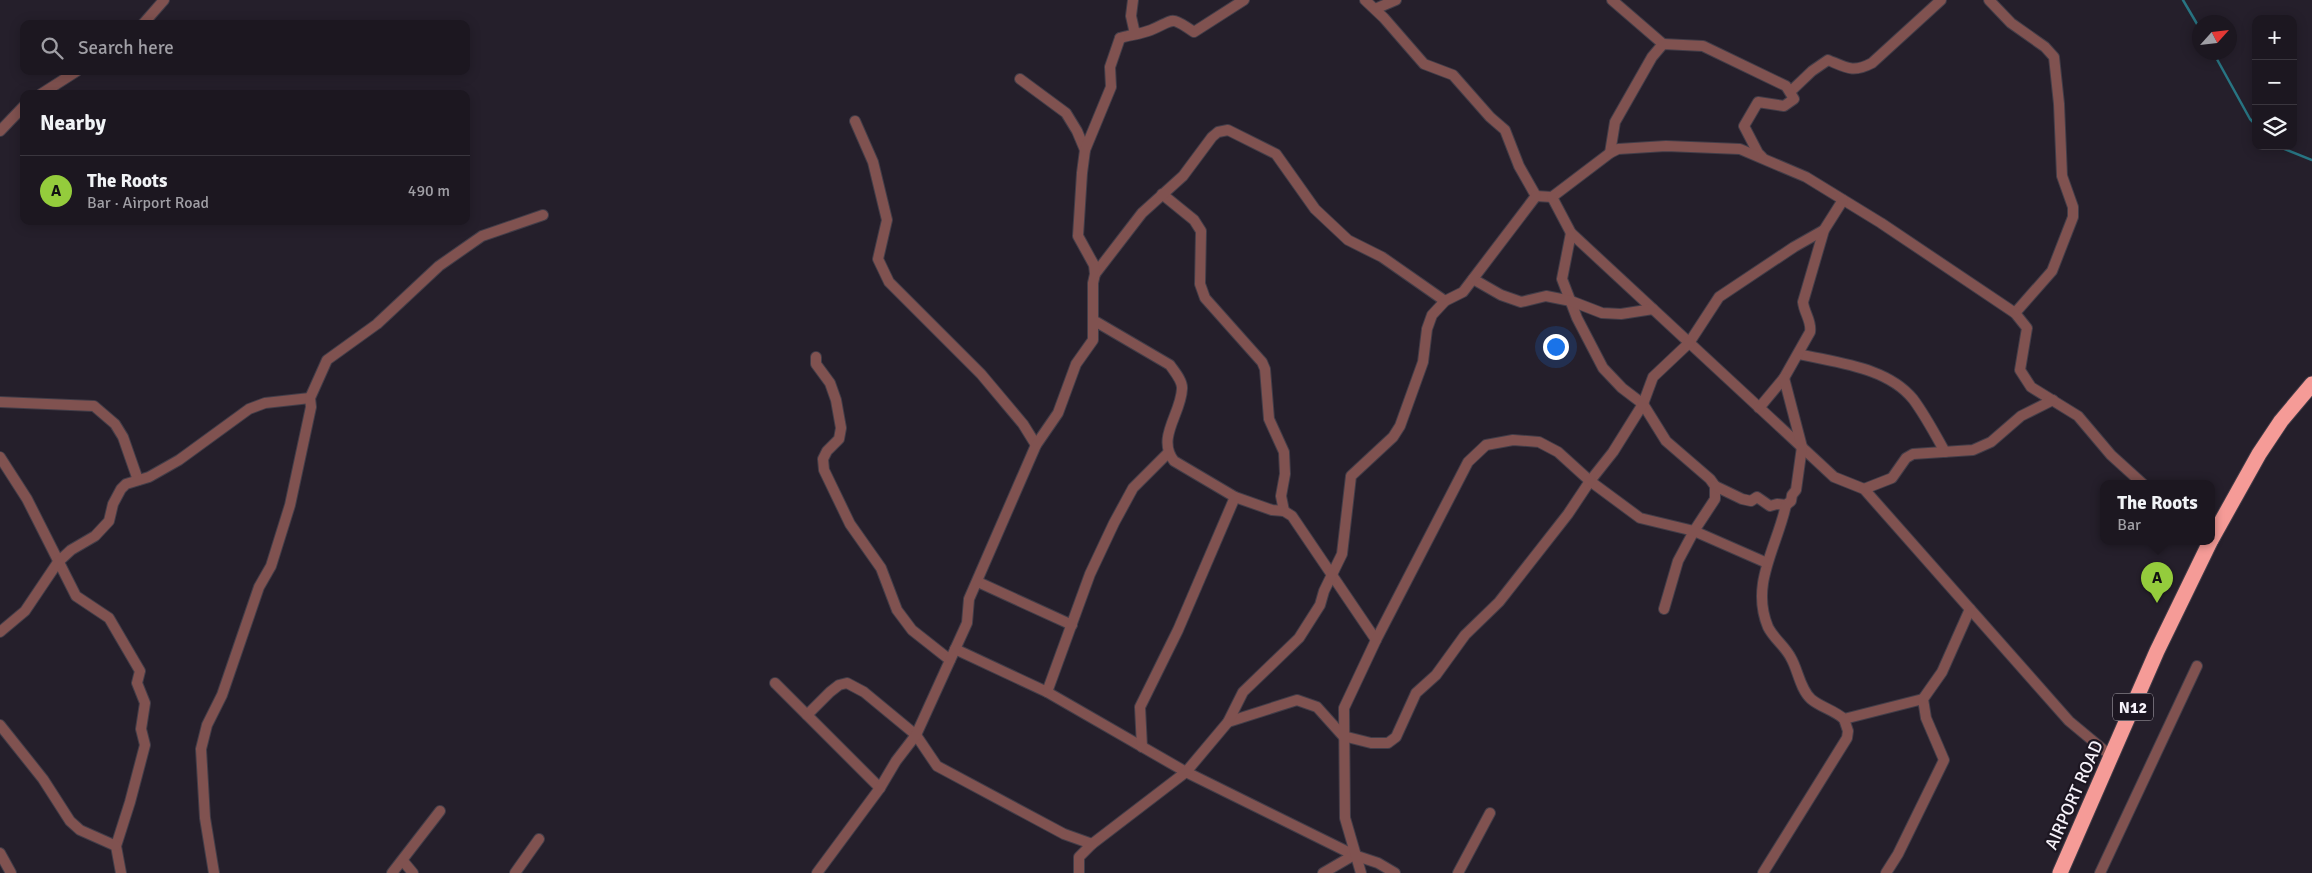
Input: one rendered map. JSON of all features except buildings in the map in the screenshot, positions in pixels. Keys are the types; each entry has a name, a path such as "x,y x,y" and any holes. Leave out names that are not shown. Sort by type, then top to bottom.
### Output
{"highway":[{"name":"AIRPORT ROAD","path":"2215,533 2259,454 2281,422 2312,384"},
{"name":"AIRPORT ROAD","path":"2060,873 2157,651 2209,545"}],"street":[{"path":"146,20 164,0"},
{"path":"1120,38 1135,34 1131,16 1133,0"},
{"path":"1120,38 1152,30 1164,22 1175,21 1183,23 1194,32 1244,0"},
{"path":"1365,0 1424,64 1453,75 1505,130 1519,166 1536,196"},
{"path":"1612,0 1663,44 1703,46 1764,74 1786,86 1791,91 1794,99 1784,106 1758,102 1744,126 1758,153 1765,160"},
{"path":"1791,91 1812,71 1828,60 1851,70 1862,68 1872,63 1941,0"},
{"path":"1989,0 2011,22 2046,47 2054,57 2059,104 2062,176 2073,207 2073,217 2052,271 2015,314"},
{"path":"1375,9 1391,1"},
{"path":"817,873 880,788 916,735 967,623 970,599 1036,445 1058,413 1076,364 1092,340 1094,265 1078,236 1085,150 1111,86 1110,67 1120,38"},
{"path":"1610,153 1615,122 1652,57 1663,44"},
{"path":"47,90 71,75"},
{"path":"1020,79 1066,113 1077,131 1085,150"},
{"path":"0,130 20,110"},
{"path":"854,121 873,162 887,220 878,259 889,282 981,374 1023,424 1036,445"},
{"path":"1095,274 1142,212 1183,176 1212,137 1218,132 1228,130 1276,154 1315,209 1348,240 1382,257 1445,301"},
{"path":"1536,196 1552,197 1618,149 1666,146 1732,147 1806,177 1881,223 2015,314 2027,328 2020,370 2031,388 2078,416 2111,455 2138,480"},
{"path":"1162,194 1194,220 1201,231 1200,284 1205,298 1262,362 1266,369 1269,418 1284,452 1285,474 1280,496 1284,511"},
{"path":"1079,873 1079,857 1092,844 1186,772 1228,722 1243,692 1298,638 1320,605 1324,591 1342,554 1351,476 1393,436 1400,426 1423,362 1427,329 1432,315 1445,301 1463,292 1536,196"},
{"path":"1552,197 1571,232 1652,309 1834,477 1864,489 2070,721 2111,756"},
{"path":"1759,408 1784,378 1810,332 1811,326 1804,310 1803,302 1824,230 1843,200"},
{"path":"214,873 205,818 201,749 207,725 222,695 259,587 271,566 290,505 311,407 310,398 327,360 376,324 439,266 482,236 543,215"},
{"path":"1228,722 1297,700 1317,707 1343,736 1371,743 1388,743 1396,737 1416,693 1436,675 1465,635 1499,602 1568,514 1590,481 1613,452 1643,404 1652,377 1689,343 1719,297 1794,247 1824,230"},
{"path":"1571,232 1561,275 1571,301 1603,368 1622,388 1643,404 1666,441 1710,479 1715,486 1742,499 1751,501 1757,497 1770,506 1777,504 1786,505"},
{"path":"1473,279 1501,295 1521,302 1546,296 1571,301 1602,313 1621,314 1652,309"},
{"path":"1093,320 1170,365 1177,375 1182,388 1166,443 1168,453 1174,461 1236,497 1272,510 1284,511 1292,516 1376,640"},
{"path":"1799,354 1881,374 1912,398 1945,452"},
{"path":"816,357 816,364 830,383 836,400 841,428 840,439 827,451 823,459 824,470 850,524 885,576 897,610 912,630 950,660"},
{"path":"1763,873 1847,738 1848,731 1844,719 1809,697 1791,657 1769,629 1761,602 1767,563 1782,525 1786,505 1796,490 1802,447 1784,378"},
{"path":"0,632 26,611 58,562 71,550 95,536 109,521 113,504 126,484 149,477 180,460 249,410 265,403 310,398"},
{"path":"1864,489 1892,478 1909,455 1973,450 1982,447 2021,416 2053,400"},
{"path":"0,402 94,406 115,424 123,437 138,480"},
{"path":"1361,873 1354,855 1345,818 1344,708 1376,640 1468,462 1486,445 1513,440 1539,442 1558,452 1590,481 1640,518 1694,531 1767,563"},
{"path":"1047,692 1090,574 1132,488 1168,453"},
{"path":"0,457 27,499 76,596 109,618 140,671 137,683 145,703 141,729 145,744 116,846 121,873"},
{"path":"1664,609 1678,561 1694,531 1715,499 1715,486"},
{"path":"1142,747 1140,707 1178,630 1236,497"},
{"path":"978,582 1072,625"},
{"path":"1844,719 1923,699 1942,672 1970,609"},
{"path":"955,649 1047,692 1186,772 1354,855 1378,863 1393,873"},
{"path":"2100,873 2148,766 2197,666"},
{"path":"775,683 880,788"},
{"path":"807,715 838,685 847,683 864,692 916,735 937,766 1064,834 1092,844"},
{"path":"1886,873 1898,854 1944,760 1926,718 1923,699"},
{"path":"0,725 43,779 70,821 80,830 116,846"},
{"path":"392,873 440,811"},
{"path":"1458,873 1490,813"},
{"path":"515,873 539,839"},
{"path":"0,853 10,873"},
{"path":"1323,873 1354,855"},
{"path":"403,861 412,873"}],"waterway":[{"path":"2183,0 2192,15"},
{"path":"2217,60 2252,121"},
{"path":"2287,150 2312,160"}],"place":[{"name":"The Roots","path":"2157,603"}]}
